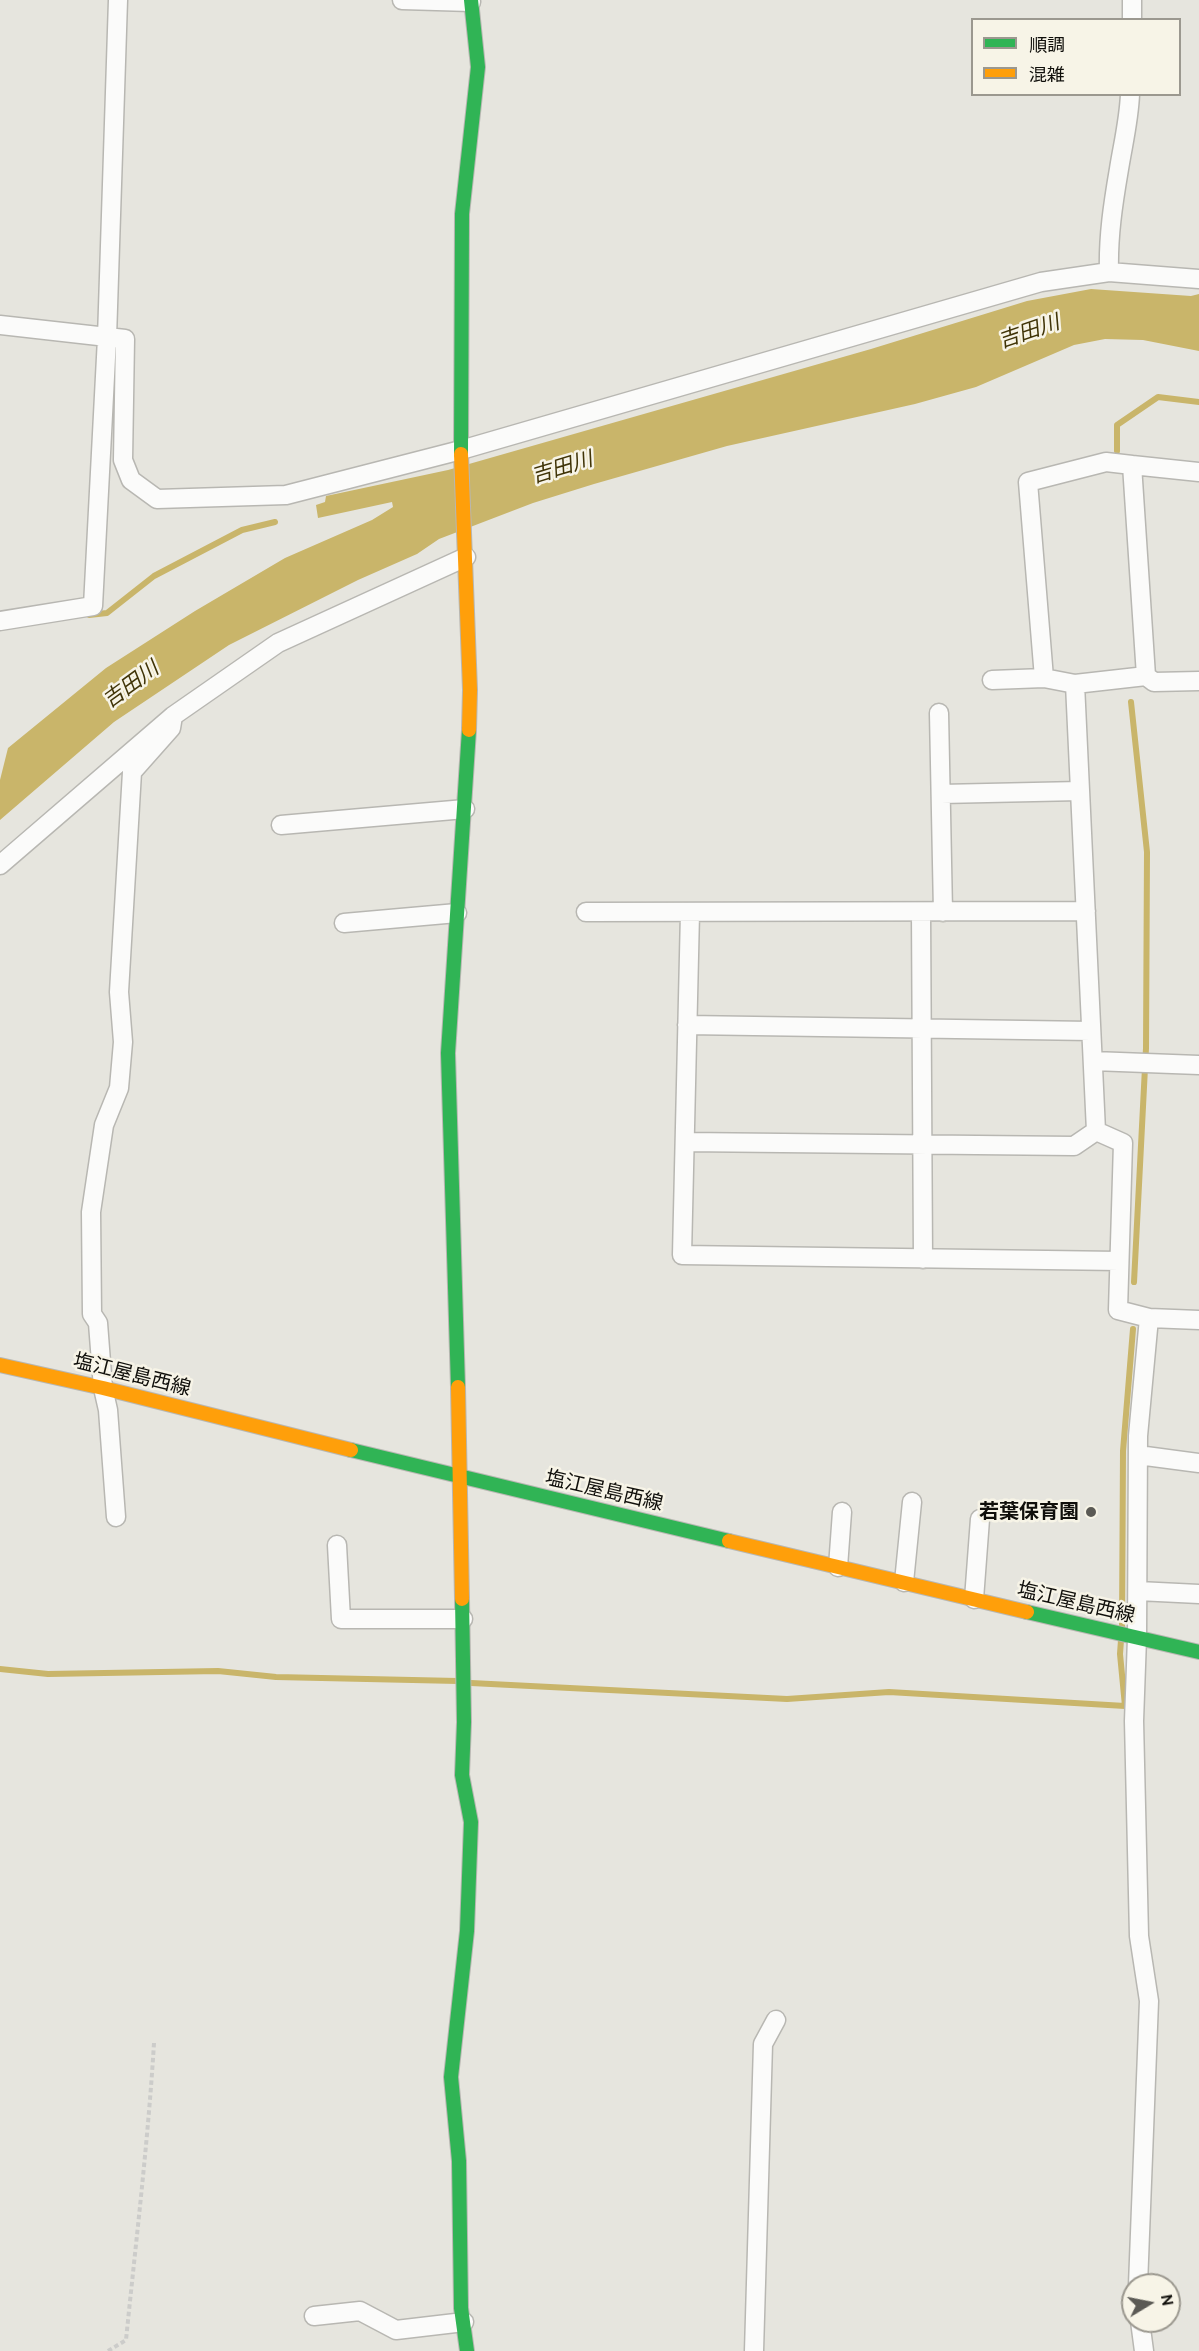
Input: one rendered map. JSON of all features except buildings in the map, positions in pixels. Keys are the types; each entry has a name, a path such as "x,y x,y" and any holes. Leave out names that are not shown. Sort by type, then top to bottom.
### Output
{"street":[{"path":"0,621 93,606 107,338 118,0"},
{"path":"402,0 471,1 478,67 462,214 461,454 470,690 465,809 447,1053 461,1478 464,1681 462,1775 471,1822 467,1931 451,2077 459,2161 461,2308 467,2351"},
{"path":"1132,0 1132,18"},
{"path":"1109,272 1108,241 1130,114 1130,96"},
{"path":"0,325 124,339 123,460 131,480 157,499 286,495 461,454 1041,282 1109,272 1199,279"},
{"path":"1044,678 1028,482 1106,462 1199,472"},
{"path":"1132,465 1146,676"},
{"path":"0,865 173,716 278,643 466,550"},
{"path":"992,680 1044,678 1075,684 1146,676 1154,682 1199,681"},
{"path":"1075,684 1096,1131"},
{"path":"939,713 943,912"},
{"path":"116,1517 108,1410 103,1388 98,1323 92,1314 91,1212 104,1125 119,1088 123,1042 119,992 132,772 171,728 173,716"},
{"path":"940,794 1080,791"},
{"path":"281,825 465,809"},
{"path":"586,912 1086,911"},
{"path":"921,912 923,1259"},
{"path":"344,923 457,913"},
{"path":"690,913 682,1255 1119,1261"},
{"path":"687,1025 1091,1031"},
{"path":"1093,1061 1199,1065"},
{"path":"685,1142 1074,1146 1096,1131"},
{"path":"1096,1131 1123,1143 1118,1310 1149,1318 1199,1320"},
{"path":"1138,2273 1149,2001 1138,1936 1134,1721 1127,1635 1138,1591 1138,1455 1149,1318"},
{"name":"塩江屋島西線","path":"0,1365 103,1388 461,1478 1199,1652"},
{"path":"1138,1455 1199,1463"},
{"path":"904,1582 912,1502"},
{"path":"838,1567 842,1512"},
{"path":"974,1599 980,1519"},
{"path":"337,1545 341,1619 463,1618"},
{"path":"1138,1591 1199,1594"},
{"path":"754,2351 763,2044 776,2020"},
{"path":"314,2316 360,2312 396,2330 464,2322"},
{"path":"1142,2333 1144,2351"}],"path":[{"path":"108,2351 126,2340 142,2178 150,2123 154,2043"}],"water":[{"name":"吉田川","path":"1091,289 1191,296 1199,294 1199,351 1143,340 1105,339 1074,345 976,387 915,404 727,446 533,503 439,539 417,554 358,580 229,645 114,722 0,820 0,780 8,748 106,668 195,611 285,558 372,520 393,507 392,502 318,518 316,505 325,502 326,496 448,470 871,349 1027,301"}],"waterway":[{"path":"1117,451 1117,425 1158,397 1199,402"},
{"path":"89,615 107,613 154,576 242,530 275,522"},
{"path":"1131,702 1147,852 1146,1048 1134,1282"},
{"path":"1122,1627 1123,1451 1133,1329"},
{"path":"471,1683 787,1699 889,1692 1125,1706 1120,1654 1121,1640"},
{"path":"0,1669 48,1674 218,1671 276,1677 458,1681"}],"traffic: fast":[{"path":"461,454 462,214 478,67 471,0"},
{"path":"458,1387 448,1053 469,730"},
{"path":"351,1450 729,1541"},
{"path":"462,1599 464,1722 462,1775 471,1822 467,1931 451,2077 459,2161 461,2308 467,2351"},
{"path":"1027,1612 1199,1652"}],"traffic: slow":[{"path":"461,454 470,690 469,730"},
{"path":"0,1365 103,1388 351,1450"},
{"path":"458,1387 462,1599"},
{"path":"729,1541 1027,1612"}],"place":[{"name":"若葉保育園","path":"1091,1512"}]}
